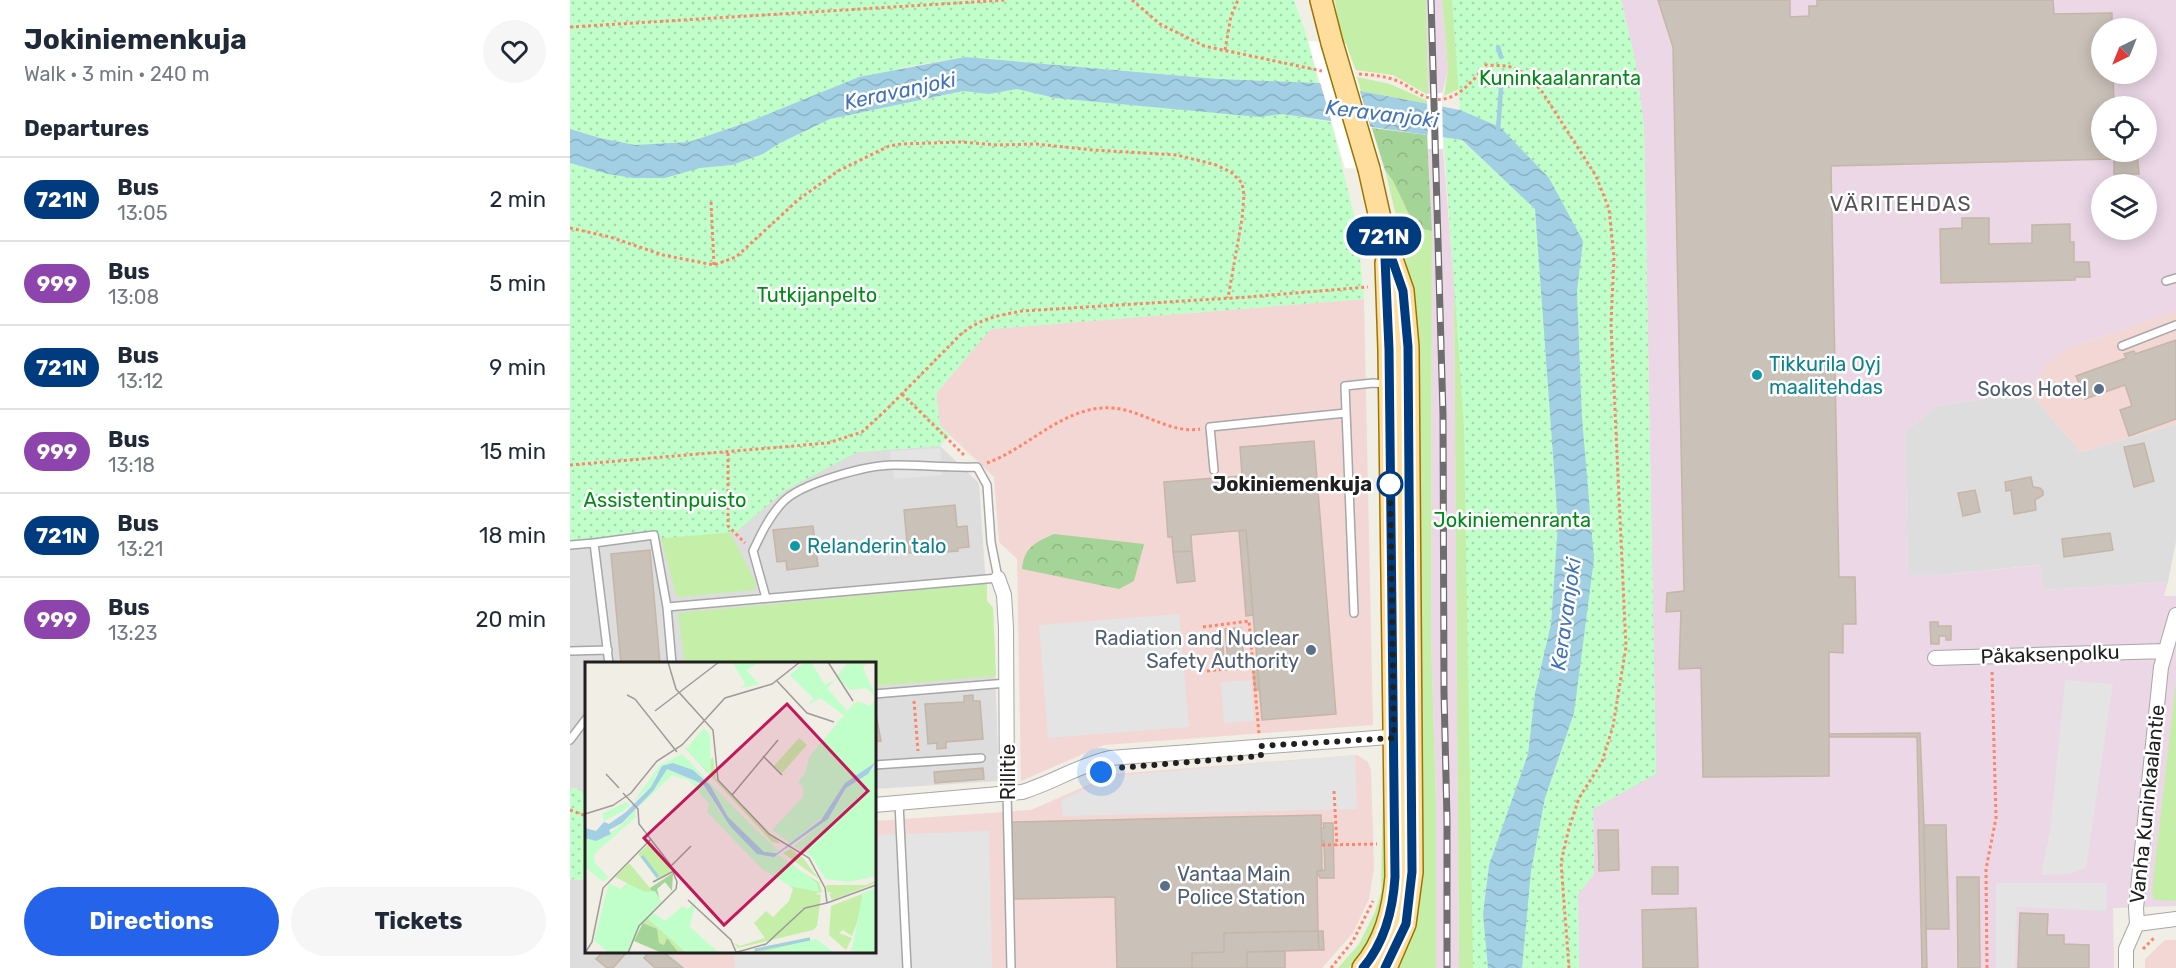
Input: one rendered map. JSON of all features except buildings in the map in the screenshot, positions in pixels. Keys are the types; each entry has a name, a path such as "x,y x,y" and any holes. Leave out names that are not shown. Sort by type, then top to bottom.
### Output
{"main road":[{"path":"1321,0 1369,170 1384,236 1398,385 1402,736 1395,877 1393,903 1388,922 1378,947 1363,968"},
{"path":"1386,968 1406,924 1410,902 1412,872 1402,736"}],"street":[{"name":"Rillitie","path":"998,578 1004,595 1007,793"},
{"name":"Vanha Kuninkaalantie","path":"2137,924 2136,908 2161,668 2176,615"},
{"name":"Påkaksenpolku","path":"1935,658 2165,651"},
{"path":"876,805 1007,793 1040,787 1095,761 1110,758 1402,736"},
{"path":"2126,968 2126,950 2137,924 2176,919"}],"lane":[{"path":"2166,281 2176,278"},
{"path":"2122,346 2176,326"},
{"path":"1354,613 1345,386 1373,383 1398,385"},
{"path":"1214,470 1210,428 1346,412"},
{"path":"667,607 998,578 991,542 987,485 977,467 941,468 891,465 837,475 814,483 783,501 766,525 753,550 766,598"},
{"path":"570,546 654,535 667,607 672,662"},
{"path":"594,543 609,662"},
{"path":"570,651 608,650"},
{"path":"876,694 1007,683"},
{"path":"570,740 585,719"},
{"path":"876,765 981,758"},
{"name":"Rillitie","path":"1007,793 1011,968"},
{"path":"899,803 907,968"}],"path":[{"path":"570,27 1006,0"},
{"path":"1132,0 1160,24 1179,35 1204,46 1225,50 1231,16 1238,0"},
{"path":"1486,65 1508,66 1525,73 1541,90 1596,176 1609,209 1614,257 1611,324 1626,647 1613,726 1602,762 1579,798 1561,862 1569,968"},
{"path":"570,228 610,237 663,255 714,265 736,257 798,200 838,171 889,146 960,142 998,145 1036,144 1178,155 1216,165 1230,172 1242,183 1244,195 1228,298"},
{"path":"711,202 714,265"},
{"path":"570,465 828,443 862,432 960,335 972,325 986,318 1022,311 1370,286"},
{"path":"902,394 977,467 1017,450 1045,429 1068,417 1094,410 1110,408 1128,411 1153,418 1167,427 1195,430 1210,428"},
{"path":"728,453 728,526 753,550"},
{"path":"1203,627 1249,621 1260,746"},
{"path":"1987,968 1986,869 1996,818 1992,655"},
{"path":"1207,671 1253,666"},
{"path":"914,691 919,762"},
{"path":"1334,791 1337,846"},
{"path":"570,810 585,816"},
{"path":"1322,845 1378,844 1377,833"},
{"path":"1331,968 1353,941 1374,898"},
{"path":"2141,952 2152,938 2158,936"}],"shaded area":[{"path":"1426,0 1442,0 1448,71 1442,93 1443,149 1454,289 1459,968 1436,968 1436,802 1431,638 1432,235 1428,149"},
{"path":"1621,0 2176,0 2176,311 2067,349 2047,363 2029,392 1937,406 1905,432 1908,575 1940,575 2041,565 2043,590 2168,582 2164,596 2176,596 2176,906 2113,908 2114,968 1579,968 1578,894 1594,874 1593,809 1656,773 1644,126 1635,59"},
{"path":"1364,299 1373,725 1104,745 1021,781 1017,559 999,542 994,477 940,426 936,393 991,329"},
{"path":"2176,311 2176,424 2081,452 2029,392 2047,363 2067,349"},
{"path":"2029,392 2081,452 2176,424 2176,541 2168,582 2043,590 2040,565 1940,575 1908,575 1905,432 1937,406"},
{"path":"940,446 979,483 987,601 993,608 999,781 876,789 876,662 585,662 585,795 577,788 570,789 570,546 736,532 784,491 857,452"},
{"path":"940,448 942,475 894,479 890,451"},
{"path":"1179,614 1189,727 1048,738 1039,625"},
{"path":"1251,680 1254,721 1224,723 1221,682"},
{"path":"2065,680 2113,684 2086,868 2070,874 2041,875 2050,831"},
{"path":"1355,755 1357,809 1063,816 1061,800 1113,776"},
{"path":"1357,755 1368,762 1371,770 1374,868 1369,899 1353,933 1322,968 687,968 670,953 876,953 876,821 1031,810 1113,774"},
{"path":"989,831 992,968 735,968 734,953 876,953 876,835"},
{"path":"570,879 585,880 585,953 670,953 687,968 570,968"},
{"path":"1996,883 2107,883 2107,911 2016,907 2015,968 1996,968"},
{"path":"2165,940 2176,940 2176,968 2145,968 2145,959"}],"green space":[{"path":"570,0 1294,0 1308,40 1318,83 1218,79 965,57 905,67 689,142 635,145 570,129"},
{"path":"1335,0 1426,0 1428,95 1393,75 1356,70 1339,28"},
{"path":"1442,0 1473,0 1463,87 1444,96 1448,71"},
{"name":"Kuninkaalanranta","path":"1452,0 1621,0 1635,59 1644,126 1656,774 1593,809 1594,874 1578,894 1579,968 1522,968 1521,963 1531,871 1545,798 1574,713 1582,418 1577,291 1583,241 1500,127 1460,110"},
{"path":"1357,77 1390,84 1428,101 1427,104 1361,91"},
{"name":"Tutkijanpelto","path":"1017,89 1055,98 1260,116 1282,114 1331,122 1357,227 1364,299 991,329 936,393 940,426 950,435 940,446 857,452 784,491 736,532 570,546 570,163 608,174 665,178 700,168 732,165 763,154 780,143 830,119 963,91 989,94"},
{"path":"1372,128 1427,135 1432,231 1422,229 1409,214 1385,170"},
{"path":"1444,138 1461,140 1483,914 1488,968 1459,968 1454,289"},
{"name":"Jokiniemenranta","path":"1444,138 1461,140 1535,209 1558,524 1551,624 1535,693 1528,754 1489,865 1483,914 1488,968 1473,968 1464,427"},
{"path":"1385,170 1409,214 1422,229 1432,231 1431,638 1436,802 1436,968 1396,968 1417,918 1421,890 1420,757 1412,298"},
{"name":"Assistentinpuisto","path":"922,447 857,452 784,491 736,532 730,532 756,583 755,590 679,597 676,595 646,493 570,474"},
{"path":"1054,534 1144,544 1134,581 1119,589 1022,569 1028,550"},
{"path":"987,584 987,601 993,608 996,676 876,686 876,662 685,662 678,613"},
{"path":"2176,682 2176,901 2154,900 2152,891"},
{"path":"1383,774 1389,774 1390,861 1382,918 1363,951 1349,968 1338,968 1359,944 1375,912 1381,892"},
{"path":"577,788 585,795 585,880 570,879 570,789"}],"water":[{"name":"Keravanjoki","path":"965,57 1218,79 1319,83 1460,110 1500,127 1549,178 1583,241 1577,291 1582,418 1594,559 1574,713 1545,798 1531,871 1522,968 1488,968 1483,914 1489,865 1528,754 1535,693 1551,624 1558,524 1535,209 1462,140 1282,114 1260,117 1055,98 1017,89 989,94 963,91 830,119 780,143 763,154 732,165 700,168 665,178 633,178 608,174 570,163 570,129 635,145 689,142 751,121 859,77"}],"pier":[{"path":"1308,41 1346,44 1383,170 1345,168"},
{"path":"1442,93 1443,149 1428,149 1427,94"}],"waterway":[{"path":"1498,47 1501,57"},
{"path":"1498,131 1502,74"}],"railway":[{"path":"1431,0 1443,414 1447,968"}],"bus line":[{"name":"721N","path":"1363,968 1378,947 1388,922 1393,903 1395,877 1389,349 1384,236 1403,291 1408,347 1412,872 1406,924 1385,968"}],"place":[{"name":"Tikkurila Oyj maalitehdas","path":"1757,375"},
{"name":"Sokos Hotel","path":"2099,389"},
{"name":"Jokiniemenkuja","path":"1390,484"},
{"name":"Relanderin talo","path":"795,546"},
{"name":"Radiation and Nuclear Safety Authority","path":"1311,650"},
{"name":"Vantaa Main Police Station","path":"1165,886"}],"district":[{"name":"VÄRITEHDAS","path":"1901,204"}],"route":[{"path":"1101,772 1117,768 1261,756 1260,746 1394,738 1390,479 1390,484"}]}
